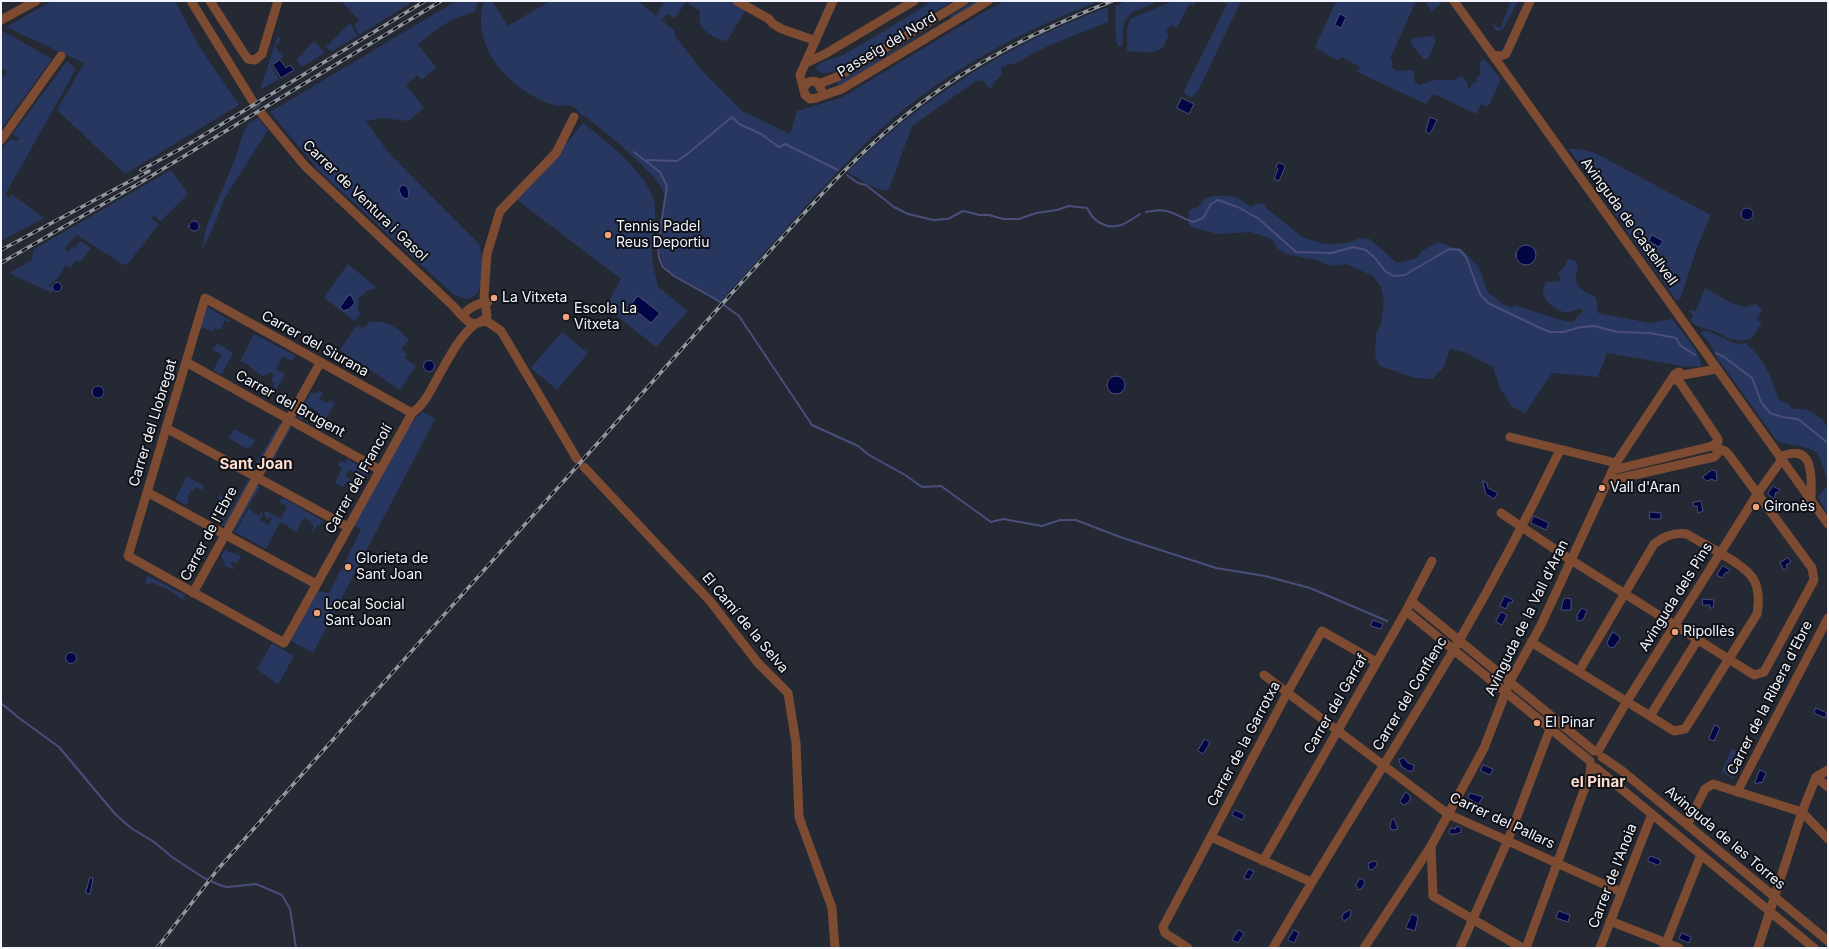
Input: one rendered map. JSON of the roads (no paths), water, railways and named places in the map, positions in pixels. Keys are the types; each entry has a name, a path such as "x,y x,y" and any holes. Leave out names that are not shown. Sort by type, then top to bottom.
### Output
{"street":[{"path":"1,20 36,1"},
{"path":"191,1 252,100"},
{"path":"210,1 248,58 255,60 262,54 278,1"},
{"path":"737,1 769,19 770,23 815,41"},
{"path":"804,88 809,82 814,81 819,84 822,91 819,97 813,99 807,97 804,88 800,75 833,1"},
{"path":"806,63 825,54 914,1"},
{"name":"Passeig del Nord","path":"819,84 840,76 964,1"},
{"name":"Passeig del Nord","path":"819,97 842,89 988,1"},
{"name":"Avinguda de Castellvell","path":"1454,1 1828,524"},
{"path":"1493,55 1500,56 1506,54 1530,1"},
{"path":"1,140 61,56"},
{"name":"Carrer de Ventura i Gasol","path":"262,114 305,166 451,304 480,310 488,322 502,331 577,459"},
{"path":"480,310 487,254 500,211 556,153 574,117"},
{"name":"Carrer del Llobregat","path":"193,592 128,556 204,298"},
{"name":"Carrer del Siurana","path":"204,298 412,414"},
{"name":"Carrer del Francolí","path":"193,592 284,643 412,414 421,407 443,367 480,310"},
{"name":"Carrer del Brugent","path":"186,362 380,470"},
{"name":"Carrer de l'Ebre","path":"193,592 320,363"},
{"path":"1714,447 1718,442 1718,439 1679,378 1717,369"},
{"name":"Avinguda de la Vall d'Aran","path":"1364,948 1431,846 1484,748 1510,681 1571,560 1614,467 1679,378"},
{"path":"166,428 348,527"},
{"path":"1501,513 1571,560 1626,593 1754,675 1764,672 1814,580 1812,568 1758,493 1729,455 1714,447 1614,467 1560,450 1510,437"},
{"path":"1608,481 1714,457 1718,453 1714,447"},
{"name":"Carrer del Conflenc","path":"1273,948 1311,882 1460,640 1522,528 1560,450"},
{"path":"1781,460 1785,455 1796,453 1801,455 1810,463 1812,477 1811,500"},
{"name":"Avinguda dels Pins","path":"1598,753 1627,701 1675,624 1758,493 1781,460"},
{"name":"El Camí de la Selva","path":"584,467 710,601 758,663 788,693 796,743 798,817 832,908 835,948"},
{"path":"147,492 316,584"},
{"path":"1531,642 1674,731 1685,729 1757,614 1758,596 1756,586 1743,568 1687,534 1670,534 1654,544 1579,671"},
{"name":"Carrer del Garraf","path":"1262,861 1412,601 1432,561"},
{"name":"Avinguda de les Torres","path":"1412,601 1598,753 1621,770 1828,941"},
{"name":"Avinguda de les Torres","path":"1406,611 1550,729 1592,767 1652,814 1814,948"},
{"name":"Carrer de la Ribera d'Ebre","path":"1737,792 1828,618"},
{"name":"Carrer de la Garrotxa","path":"1188,948 1165,933 1163,927 1287,693 1322,631 1376,662"},
{"path":"1650,716 1698,639"},
{"name":"Carrer del Pallars","path":"1264,676 1448,814 1622,892"},
{"path":"1460,948 1472,918 1508,840 1550,729"},
{"path":"1526,948 1592,767 1590,755 1598,753 1601,766 1592,767"},
{"path":"1758,948 1802,812 1816,777 1828,770"},
{"path":"1816,777 1828,787"},
{"path":"1687,825 1705,790 1713,784 1802,812 1828,839"},
{"name":"Carrer de l'Anoia","path":"1600,948 1652,814"},
{"path":"1211,837 1311,882"},
{"path":"1431,846 1433,896 1522,948"},
{"path":"1665,945 1701,855"},
{"path":"1610,921 1665,945 1679,948"}],"waterway":[{"path":"647,160 677,161 732,117 739,124 761,134 779,147 785,144 838,170"},
{"path":"634,152 660,172 667,186 658,245 659,258 663,267 674,276 717,300 739,316 812,425 858,446 869,455 905,475 922,487 941,486 991,522 1003,519 1042,526 1060,520 1076,520 1120,537 1216,568 1265,576 1310,588 1387,621"},
{"path":"847,175 858,183 866,185 894,207 908,214 933,220 948,219 963,211 1003,219 1019,219 1036,213 1057,210 1069,206 1087,208 1096,220 1105,225 1115,226 1126,223 1140,214"},
{"path":"1146,212 1161,210 1171,212 1193,222 1203,218 1211,204 1218,200 1238,207 1259,219 1296,252 1332,253 1353,247 1366,250 1376,259 1385,271 1393,276 1405,275 1449,249 1460,250 1466,257 1480,294 1488,303 1536,326 1550,332 1563,332 1581,327 1595,326 1617,332 1650,333 1676,338 1681,346 1695,355"},
{"path":"1716,353 1724,357 1752,378 1761,402 1770,413 1782,417 1798,419 1828,443"},
{"path":"1,703 59,747 116,815 131,828 154,842 172,857 204,878 222,886 228,887 256,884 282,895 290,909 296,948"}],"tunnel":[{"path":"252,100 262,114"}],"railway":[{"path":"141,170 184,147 425,1"},
{"path":"1,263 138,184 441,1"},
{"path":"157,948 218,869 459,597 800,218 861,154 928,98 971,69 1017,43 1112,1"},
{"path":"1,250 149,171"}],"place":[{"name":"Tennis Padel Reus Deportiu","path":"608,235"},
{"name":"La Vitxeta","path":"494,298"},
{"name":"Escola La Vitxeta","path":"566,317"},
{"name":"Vall d'Aran","path":"1602,488"},
{"name":"Gironès","path":"1756,507"},
{"name":"Glorieta de Sant Joan","path":"348,567"},
{"name":"Local Social Sant Joan","path":"317,613"},
{"name":"Ripollès","path":"1675,632"},
{"name":"El Pinar","path":"1537,723"}],"district":[{"name":"Sant Joan","path":"256,464"},
{"name":"el Pinar","path":"1598,782"}]}
